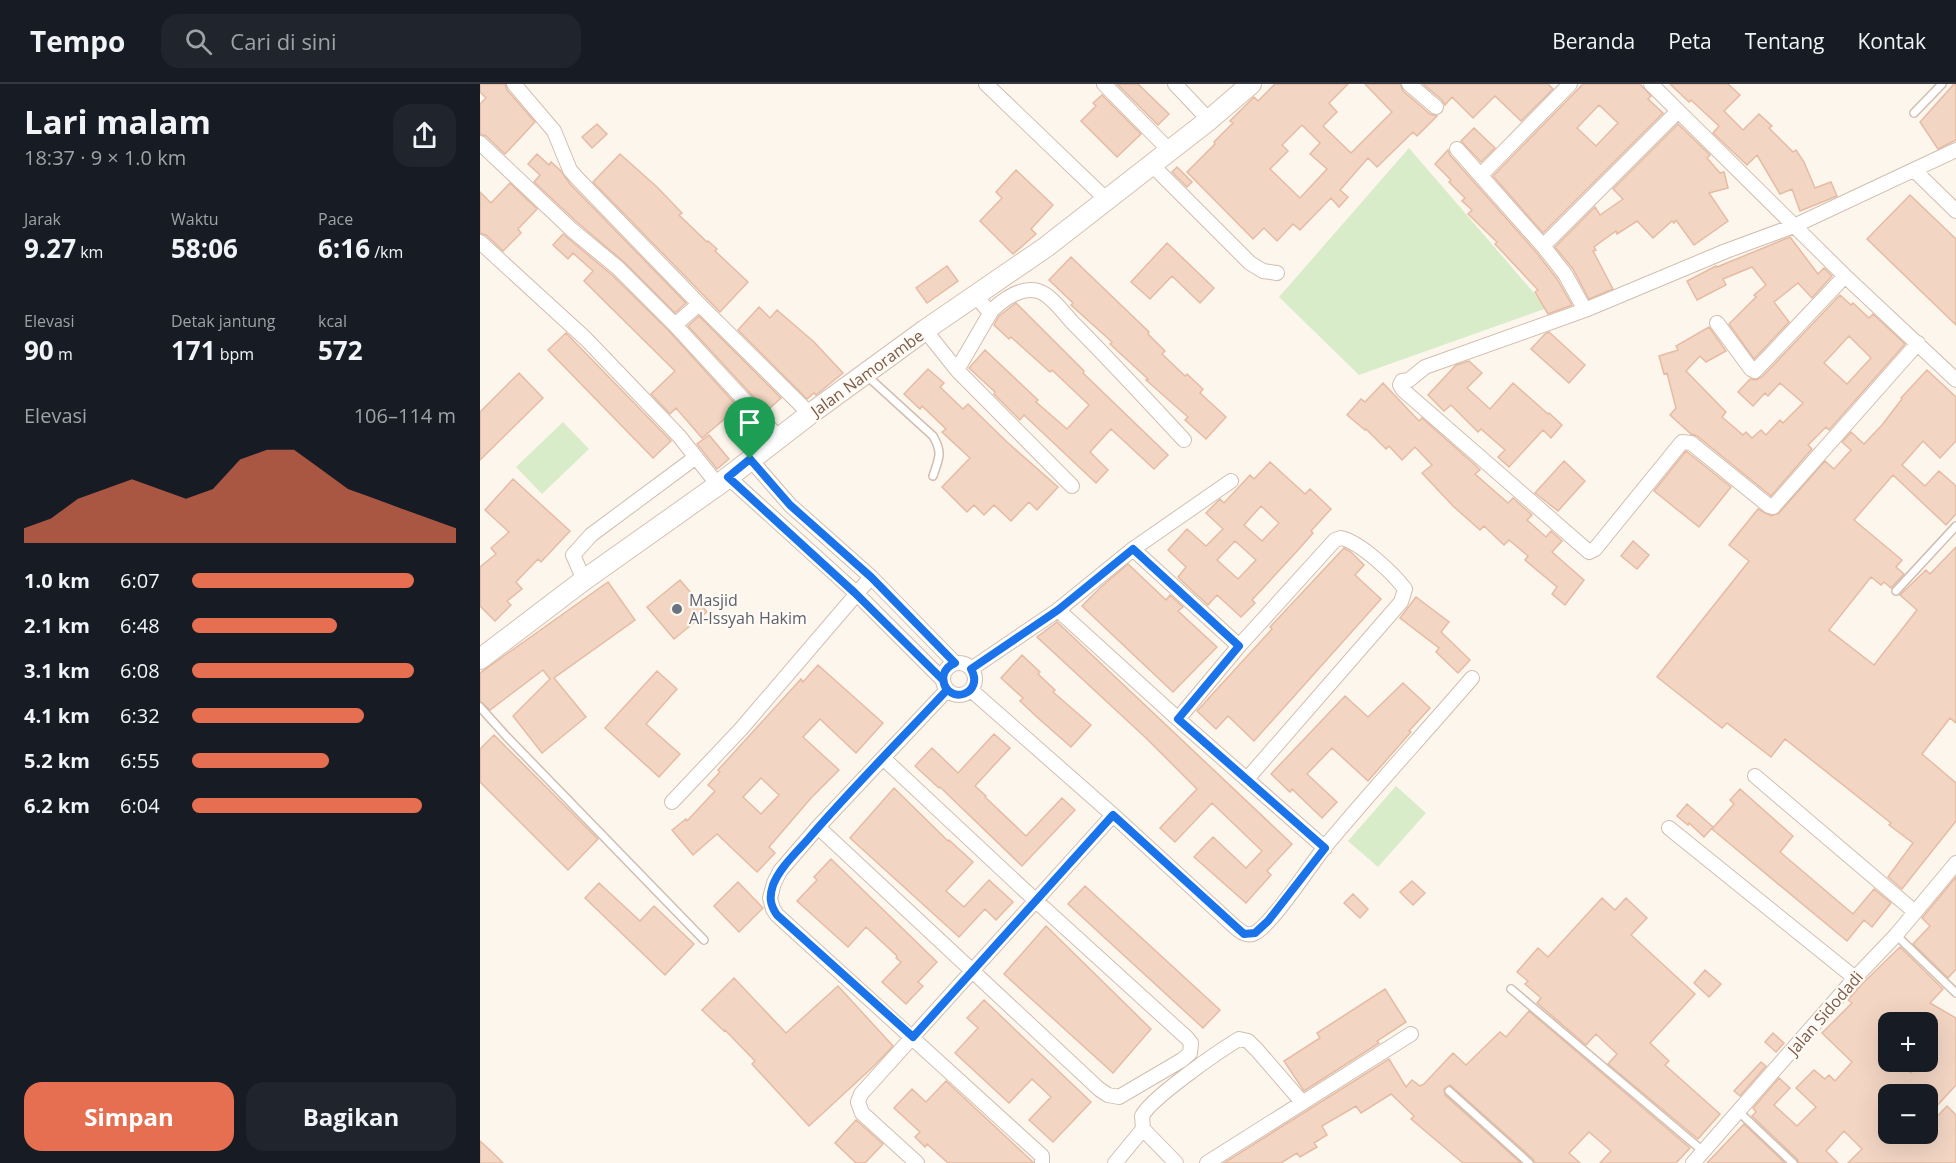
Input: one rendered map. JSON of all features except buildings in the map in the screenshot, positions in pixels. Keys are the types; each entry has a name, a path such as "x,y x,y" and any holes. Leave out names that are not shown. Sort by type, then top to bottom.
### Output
{"main road":[{"name":"Jalan Namorambe","path":"480,659 925,330 1046,247 1209,120 1251,84"}],"street":[{"path":"514,84 554,131 570,170 577,178 810,414"},
{"path":"986,84 1107,201"},
{"path":"1104,84 1170,151"},
{"path":"1175,84 1209,120"},
{"path":"1409,84 1436,107"},
{"path":"1481,175 1570,84"},
{"path":"1651,84 1845,276 1956,380"},
{"path":"1543,246 1678,111"},
{"path":"480,143 572,230 618,268 675,325 779,438"},
{"path":"1457,149 1543,246 1565,274 1585,310"},
{"path":"1918,343 1773,507 1691,443 1682,442 1595,549 1589,552 1400,386 1402,381 1412,378 1420,370 1440,361 1585,310 1716,255 1794,226 1956,150"},
{"path":"1152,165 1250,263 1263,271 1277,273"},
{"path":"1914,170 1956,211"},
{"path":"480,242 586,339 679,436 696,457 855,593 945,685 960,695 970,690 975,682 971,669 962,663 955,663 945,671 945,685 883,758 780,871 771,892 773,909 1042,1156 1042,1163"},
{"path":"1717,323 1751,369 1755,371 1845,276"},
{"path":"957,370 992,310 1003,301 1020,293 1029,290 1043,293 1096,345 1184,440"},
{"path":"975,295 986,309 992,310"},
{"path":"675,325 699,304"},
{"path":"925,330 957,370 1072,486"},
{"path":"584,580 573,555 576,549 591,535 696,457"},
{"path":"750,459 790,505 871,577 955,663"},
{"path":"971,669 1058,610 1133,549 1230,481"},
{"path":"1178,719 1329,545 1341,538 1348,540 1394,576 1405,589 1397,608 1247,779"},
{"path":"1133,549 1239,646"},
{"path":"672,801 741,729 871,577"},
{"path":"1058,610 1325,848"},
{"path":"970,690 1244,934 1255,933 1268,921 1325,848 1472,678"},
{"path":"818,827 1108,1095 1119,1096 1182,1060 1190,1053 1191,1043 1187,1038 883,758"},
{"path":"1755,776 1915,912"},
{"path":"917,1163 862,1113 858,1102 863,1090 1113,815"},
{"path":"1669,828 1855,978"},
{"name":"Jalan Sidodadi","path":"1693,1163 1855,978 1896,935 1956,863"},
{"path":"1207,1163 1411,1034"},
{"path":"1176,1163 1143,1129 1142,1116 1150,1105 1175,1085 1239,1039 1248,1041 1257,1050 1302,1102"},
{"path":"1115,1163 1143,1129"}],"lane":[{"path":"1914,113 1942,84"},
{"path":"866,375 933,436 940,448 933,476"},
{"path":"1896,591 1956,526"},
{"path":"480,706 507,737 704,940"},
{"path":"1896,935 1956,993"},
{"path":"1510,989 1704,1152"},
{"path":"1449,1091 1529,1163"},
{"path":"1739,1112 1793,1163"}],"green space":[{"path":"1409,148 1547,308 1359,375 1279,297"},
{"path":"563,422 589,449 542,494 516,467"},
{"path":"1396,786 1426,813 1378,867 1348,841"}],"place":[{"name":"Masjid Al-Issyah Hakim","path":"677,609"}],"route":[{"path":"750,459 728,477 855,593 943,680 945,687 947,690 949,692 957,695 968,692 973,686 975,677 971,669 1058,610 1133,549 1239,646 1178,719 1325,848 1268,921 1255,933 1244,934 1113,815 913,1037 777,915 770,898 780,871 818,827 947,690 943,675 955,663 871,577 790,505 750,459"}]}
